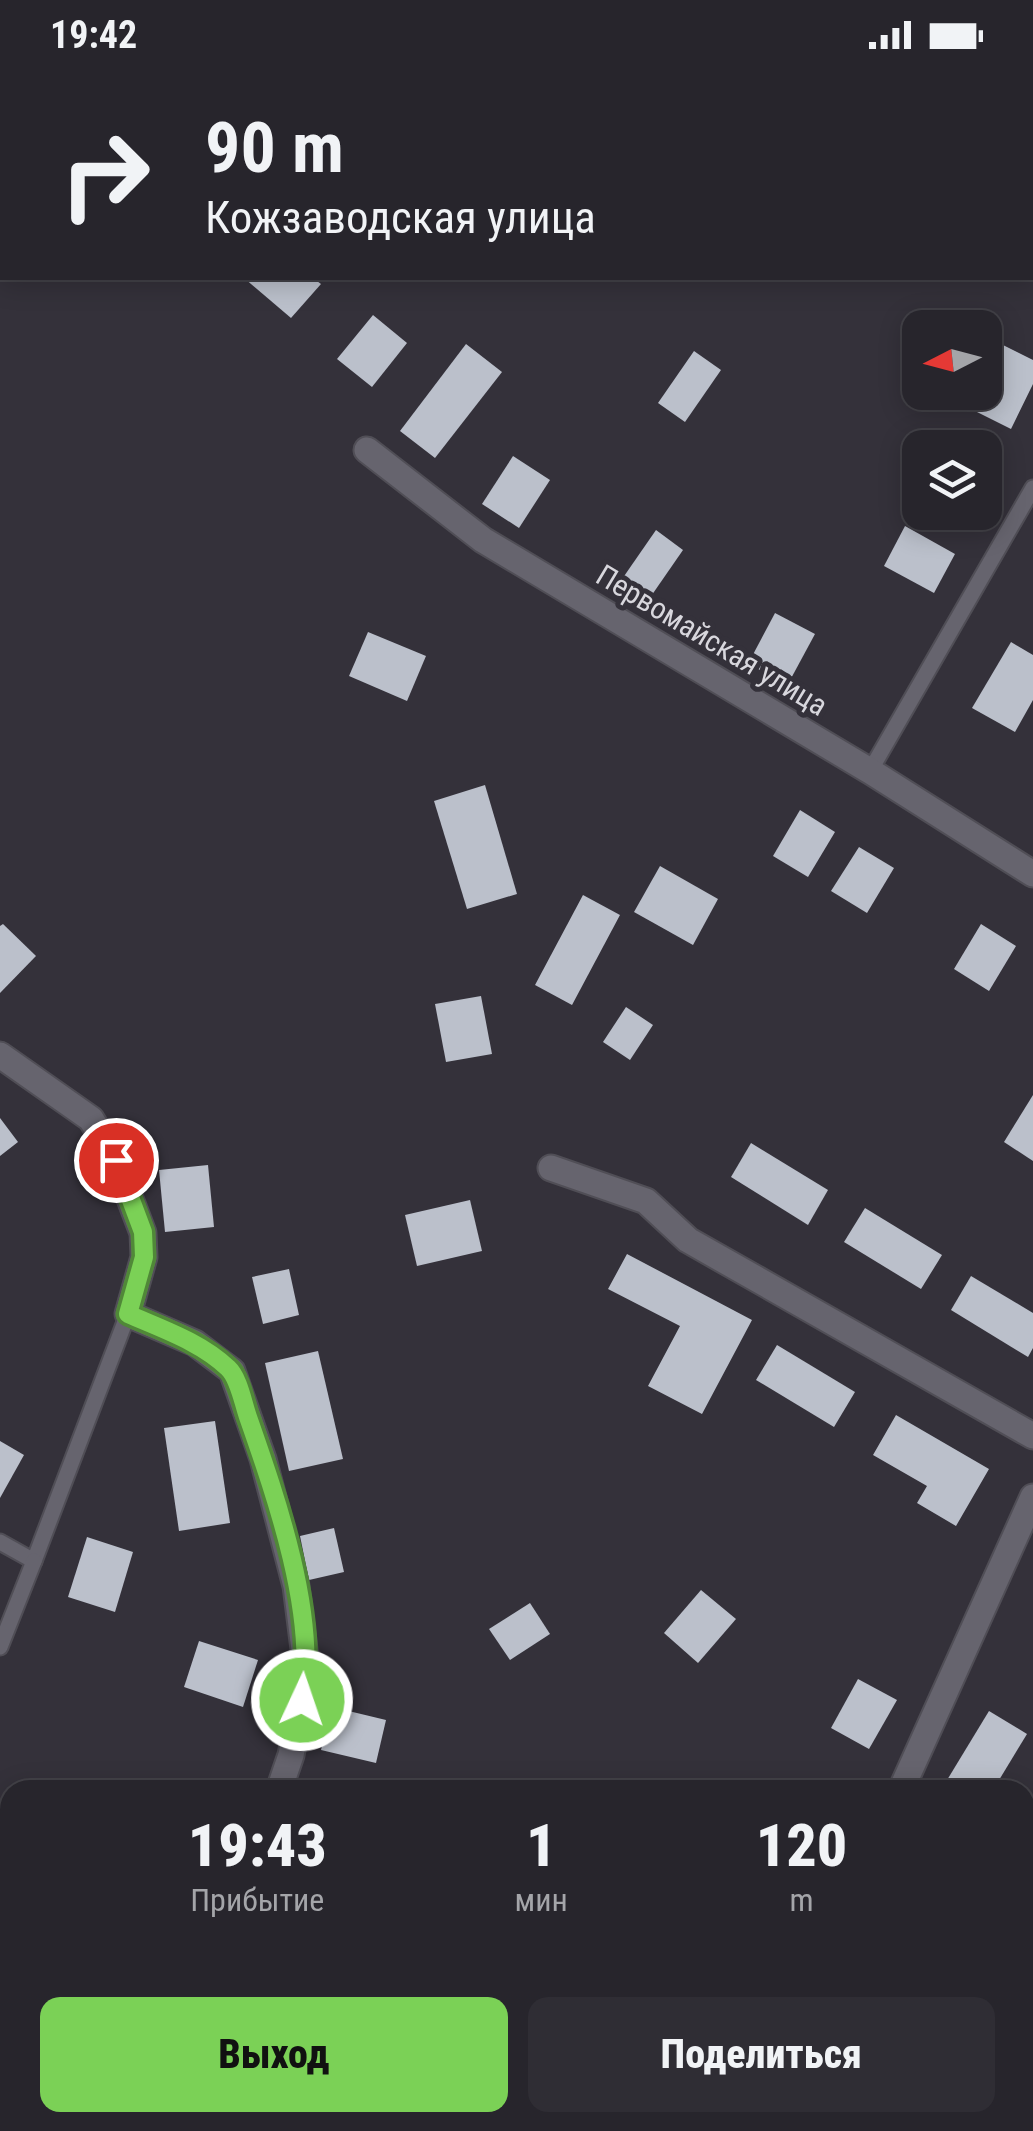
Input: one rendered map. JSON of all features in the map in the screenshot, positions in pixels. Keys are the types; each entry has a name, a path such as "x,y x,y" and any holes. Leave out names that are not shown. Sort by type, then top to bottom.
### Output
{"street":[{"name":"Первомайская улица","path":"367,450 483,540 623,627 870,770 1033,874"},
{"path":"0,1055 92,1118 116,1160 143,1232 144,1257 128,1314 195,1343 232,1370 263,1459 296,1586 307,1674 282,1780"},
{"path":"551,1168 646,1200 688,1240 1033,1436"},
{"path":"906,1780 1033,1498"}],"lane":[{"path":"870,770 1033,488"},
{"path":"0,1647 128,1314"},
{"path":"0,1542 34,1562"}],"building":[{"path":"246,280 316,280 321,284 291,318"},
{"path":"373,315 407,343 372,387 337,359"},
{"path":"466,344 502,372 435,458 400,431"},
{"path":"1002,347 1033,360 1033,384 1011,429 973,410 1002,410"},
{"path":"694,351 721,370 685,422 658,403"},
{"path":"513,456 550,480 519,528 482,504"},
{"path":"656,530 683,550 647,602 620,582"},
{"path":"903,530 912,530 955,554 934,593 884,566"},
{"path":"775,613 815,634 788,684 748,664"},
{"path":"368,632 426,656 407,701 349,676"},
{"path":"1011,642 1033,655 1033,700 1015,732 972,708"},
{"path":"485,785 517,894 467,909 434,801"},
{"path":"800,810 835,832 808,877 773,856"},
{"path":"859,847 894,868 867,913 831,891"},
{"path":"660,866 718,899 693,945 634,912"},
{"path":"583,895 620,915 572,1005 535,985"},
{"path":"3,924 36,956 0,993 0,926"},
{"path":"981,924 1016,946 989,991 954,969"},
{"path":"481,996 492,1054 446,1062 435,1004"},
{"path":"626,1007 653,1025 630,1060 603,1042"},
{"path":"1033,1095 1033,1161 1004,1142"},
{"path":"0,1118 18,1142 0,1156"},
{"path":"751,1143 828,1190 808,1225 731,1177"},
{"path":"208,1165 214,1227 165,1232 159,1170"},
{"path":"470,1200 482,1251 417,1266 405,1215"},
{"path":"865,1208 942,1255 921,1289 844,1242"},
{"path":"627,1254 752,1320 702,1414 648,1386 680,1326 608,1289"},
{"path":"289,1269 299,1315 263,1324 252,1277"},
{"path":"971,1276 1033,1313 1033,1348 1028,1357 951,1310"},
{"path":"777,1345 855,1392 834,1427 756,1380"},
{"path":"318,1351 343,1459 289,1471 265,1363"},
{"path":"896,1415 989,1469 956,1526 917,1503 927,1486 873,1455"},
{"path":"215,1421 230,1523 179,1531 164,1428"},
{"path":"0,1441 24,1455 0,1498"},
{"path":"334,1528 344,1572 309,1580 300,1536"},
{"path":"87,1537 133,1552 115,1612 68,1597"},
{"path":"701,1590 736,1619 698,1663 664,1633"},
{"path":"530,1603 550,1634 510,1660 489,1629"},
{"path":"199,1641 258,1660 243,1707 184,1687"},
{"path":"858,1679 897,1700 869,1749 831,1728"},
{"path":"332,1707 386,1720 376,1763 321,1750"},
{"path":"989,1711 1027,1734 999,1780 947,1780"}],"route":[{"path":"116,1160 143,1232 144,1257 128,1314 195,1343 232,1370 263,1459 296,1586 307,1674 302,1700"}]}
